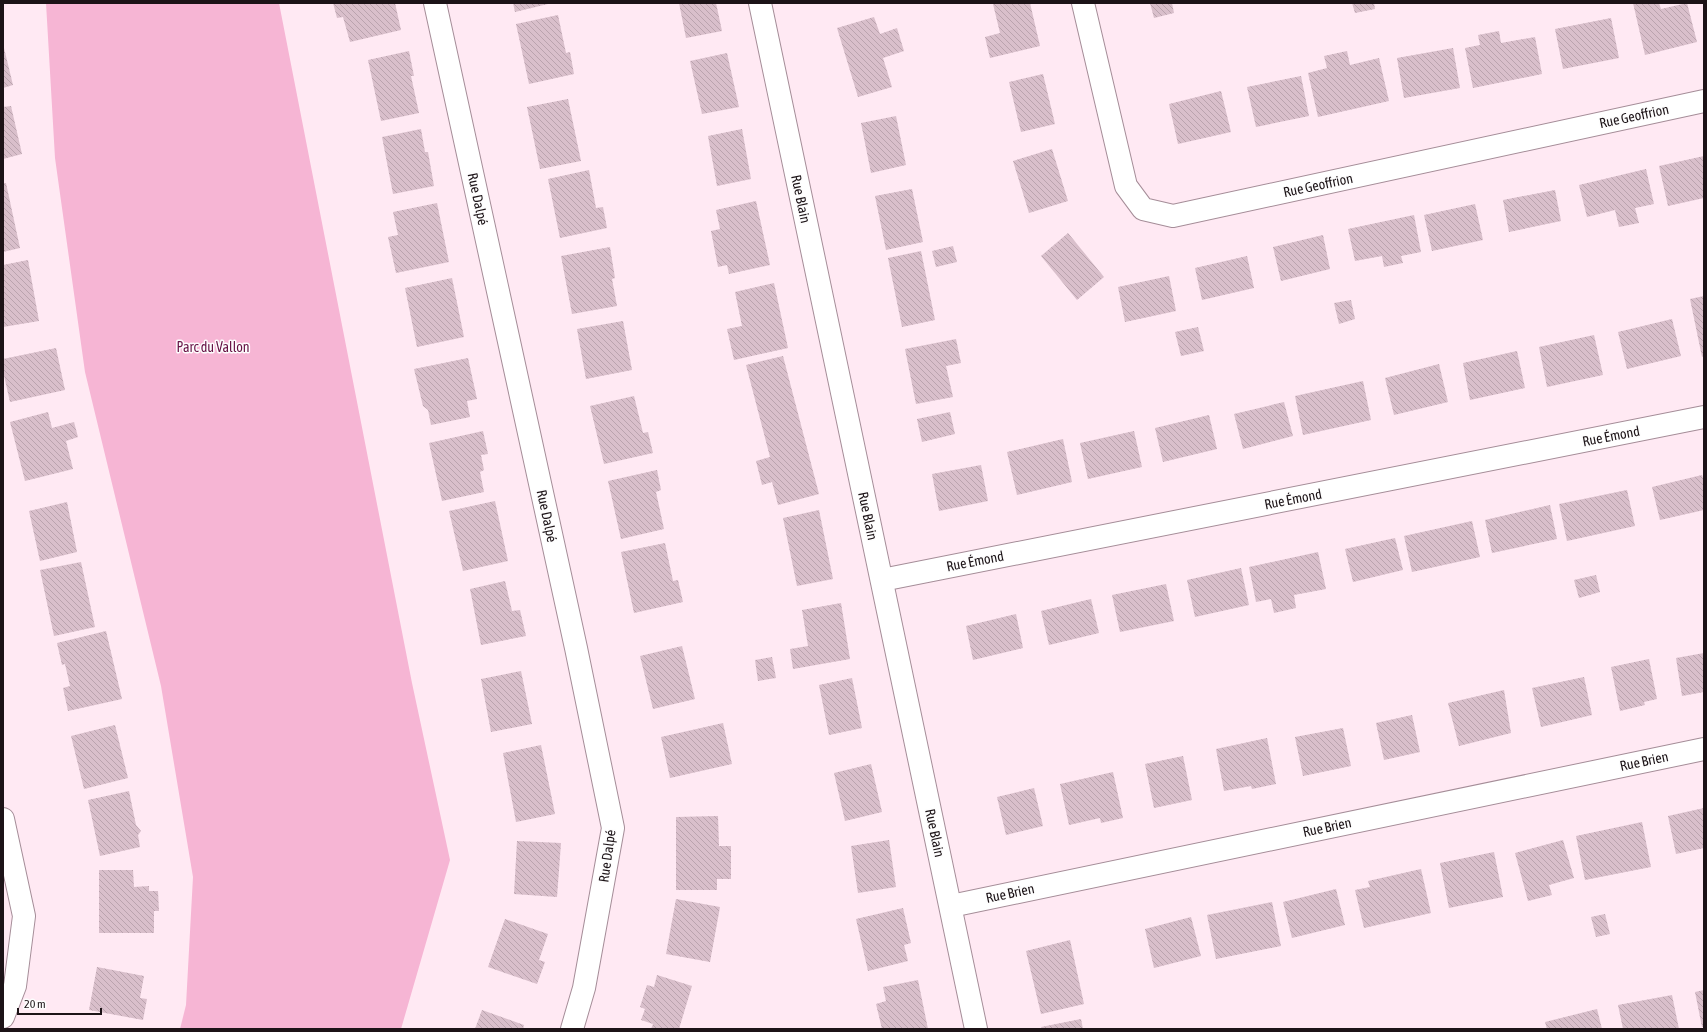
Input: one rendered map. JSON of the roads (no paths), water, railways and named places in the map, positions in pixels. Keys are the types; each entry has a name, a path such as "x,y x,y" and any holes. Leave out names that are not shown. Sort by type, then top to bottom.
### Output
{"street":[{"name":"Rue Dalpé","path":"435,3 576,648 613,828 584,988 572,1029"},
{"name":"Rue Blain","path":"760,3 976,1029"},
{"name":"Rue Geoffrion","path":"1083,3 1126,186 1143,209 1173,216 1704,101"},
{"name":"Rue Émond","path":"882,580 1704,417"},
{"name":"Rue Brien","path":"951,906 1704,749"},
{"path":"3,819 24,916 3,1017"}],"park label":[{"name":"Parc du Vallon","path":"213,347"}]}
